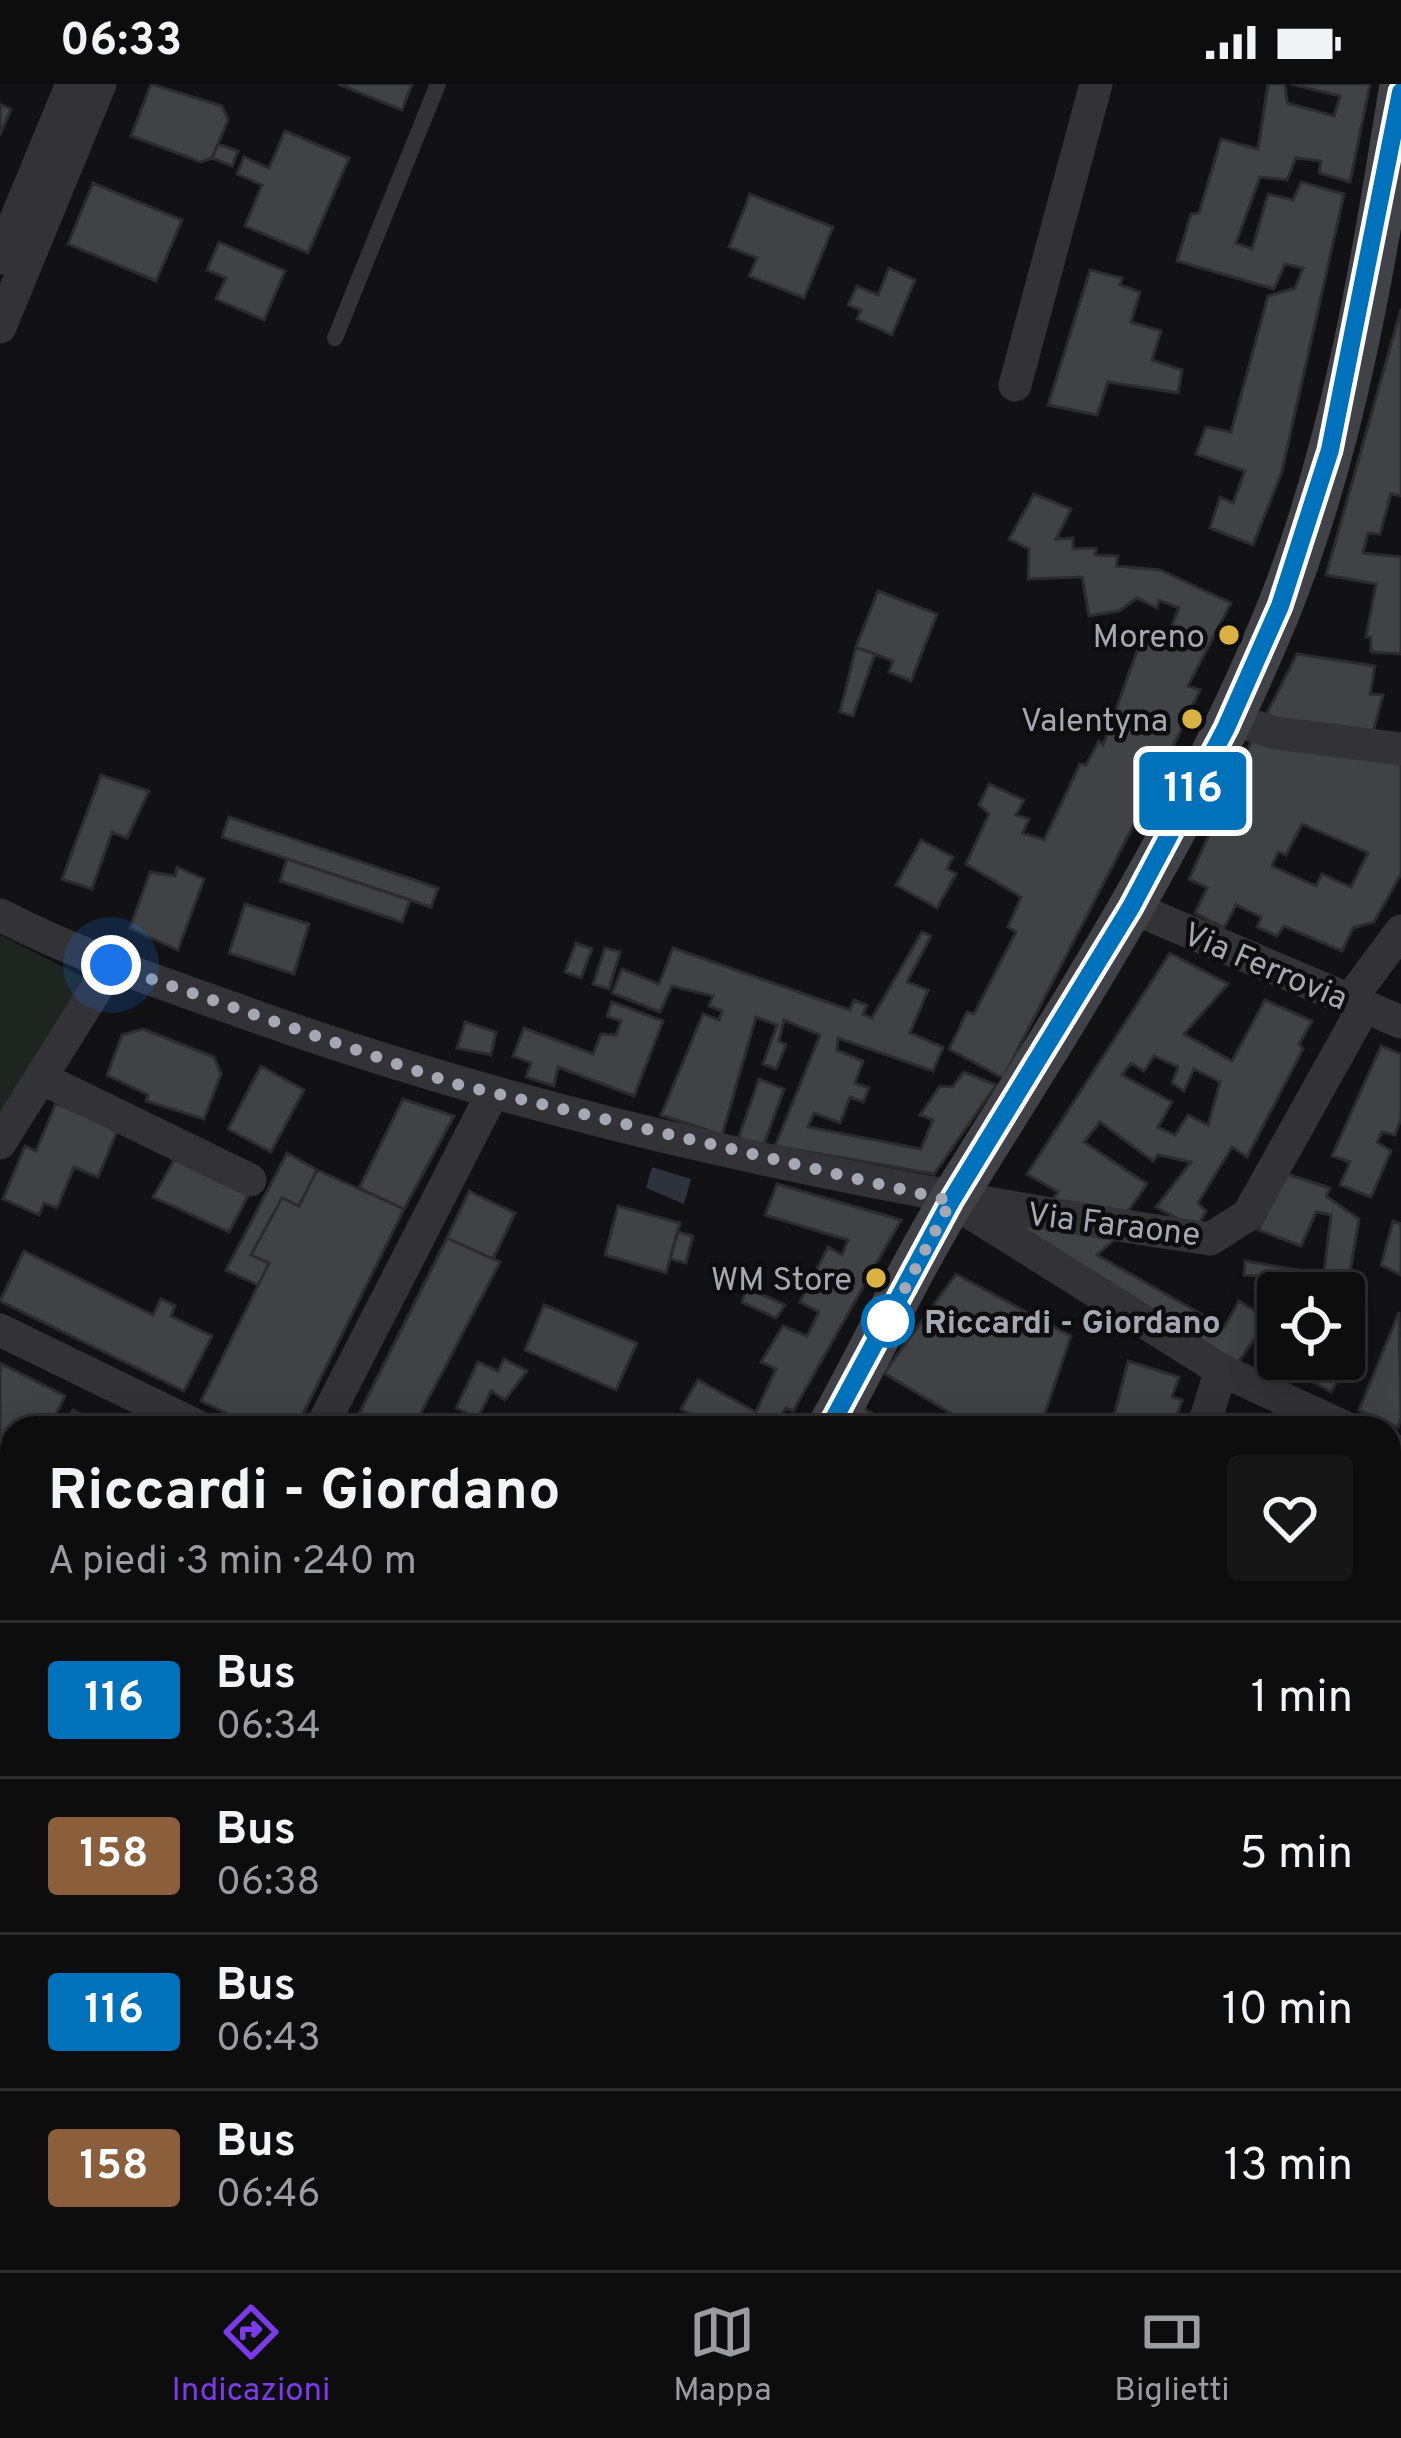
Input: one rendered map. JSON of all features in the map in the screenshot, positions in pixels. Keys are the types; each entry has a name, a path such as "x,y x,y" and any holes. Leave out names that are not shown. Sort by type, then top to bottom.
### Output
{"main road":[{"path":"835,1416 951,1201 1131,907 1231,719 1280,606 1330,450 1401,91"}],"street":[{"path":"0,258 72,84"},
{"path":"0,327 100,84"},
{"path":"1015,385 1096,84"},
{"path":"1231,719 1276,733 1401,748"},
{"name":"Via Ferrovia","path":"1131,907 1401,1022"},
{"path":"0,915 111,965 492,1094 951,1201 1221,1370 1320,1416"},
{"name":"Via Faraone","path":"951,1201 1210,1239 1248,1215 1357,1004 1401,931"},
{"path":"0,1143 111,965"},
{"path":"41,1078 250,1180"},
{"path":"327,1416 492,1094"},
{"path":"0,1330 176,1416"},
{"path":"1207,1416 1221,1370"}],"lane":[{"path":"335,338 438,84"}],"shaded area":[{"path":"0,935 91,981 0,1120"},
{"path":"652,1167 691,1179 684,1204 646,1188"}],"building":[{"path":"151,84 222,106 228,120 212,158 201,162 131,136"},
{"path":"338,84 412,84 402,110"},
{"path":"1268,84 1285,84 1287,103 1334,116 1340,96 1291,84 1370,84 1350,182 1319,173 1321,161 1296,158 1287,180 1260,177 1236,243 1252,249 1268,194 1293,200 1301,182 1344,194 1282,471 1253,545 1210,528 1220,497 1233,503 1245,471 1196,454 1206,427 1231,432 1268,296 1295,288 1303,268 1285,264 1274,289 1177,261 1191,214 1199,213 1221,139 1258,149"},
{"path":"0,104 11,109 0,135"},
{"path":"285,131 349,158 308,253 245,226 262,185 237,174 244,157 269,168"},
{"path":"218,144 238,151 232,166 212,158"},
{"path":"93,183 182,220 156,281 68,244"},
{"path":"750,194 833,227 804,298 749,276 757,258 729,247"},
{"path":"219,242 285,271 264,320 216,299 226,278 207,270"},
{"path":"889,268 915,280 892,335 857,319 861,310 848,305 857,286 878,295"},
{"path":"1090,270 1122,278 1120,285 1140,292 1131,322 1161,331 1152,360 1182,370 1178,393 1108,382 1097,415 1048,405"},
{"path":"1401,309 1401,496 1391,494 1380,534 1368,533 1363,553 1401,557 1401,654 1371,652 1371,637 1366,637 1376,584 1326,575"},
{"path":"1034,494 1071,509 1056,539 1073,538 1073,549 1096,548 1095,555 1118,556 1116,566 1160,570 1231,603 1188,686 1200,690 1162,770 1003,1078 949,1049 967,1012 974,1014 1016,932 1008,927 1021,897 966,864 989,814 979,805 989,784 1024,800 1016,815 1029,819 1023,833 1044,840 1080,764 1086,765 1099,741 1103,745 1142,637 1164,644 1179,608 1159,600 1157,608 1137,598 1119,611 1089,616 1082,577 1028,579 1029,549 1009,539"},
{"path":"878,591 937,614 911,681 889,672 893,661 856,647"},
{"path":"856,647 875,654 853,716 840,712"},
{"path":"1297,654 1375,666 1370,694 1383,695 1371,740 1261,725"},
{"path":"1254,735 1401,756 1401,874 1374,922 1353,928 1342,951 1284,926 1277,936 1257,927 1261,917 1236,905 1224,928 1195,913 1207,888 1189,879","holes":["1302,824 1368,853 1351,887 1322,874 1316,886 1272,866 1278,852 1286,855"]},
{"path":"101,775 149,791 127,838 112,832 92,889 62,879"},
{"path":"229,817 438,888 431,907 222,837"},
{"path":"921,840 953,857 947,869 956,874 937,908 896,885"},
{"path":"287,859 410,900 402,922 280,881"},
{"path":"177,867 204,879 178,950 130,928 150,872 175,876"},
{"path":"245,904 309,924 294,974 229,953"},
{"path":"922,932 931,936 907,982 928,990 910,1033 943,1047 933,1071 838,1038 837,1050 863,1061 855,1083 869,1088 863,1102 850,1097 840,1123 814,1113 808,1127 921,1149 933,1120 920,1115 940,1086 952,1087 964,1072 996,1085 934,1174 775,1146 820,1035 784,1020 779,1041 786,1045 776,1069 763,1064 777,1025 756,1017 722,1135 661,1115 703,1014 719,1020 722,1011 709,1006 713,996 672,986 660,1012 612,993 622,969 659,984 673,948 850,1010 854,1000 867,1005 863,1014 872,1018"},
{"path":"576,943 592,949 581,978 565,972"},
{"path":"605,948 620,952 609,989 593,984"},
{"path":"1170,953 1228,984 1184,1034 1232,1061 1265,1000 1312,1021 1299,1044 1303,1049 1247,1157 1232,1147 1198,1203 1206,1211 1197,1229 1156,1207 1191,1162 1158,1155 1153,1161 1100,1122 1084,1142 1147,1184 1124,1217 1048,1206 1058,1192 1027,1174","holes":["1154,1056 1178,1067 1172,1083 1184,1091 1194,1069 1220,1082 1208,1125 1188,1115 1175,1135 1158,1127 1172,1102 1122,1075 1131,1063 1144,1071"]},
{"path":"612,1002 663,1021 634,1096 558,1067 554,1086 526,1077 531,1063 513,1056 524,1028 593,1054 601,1034 616,1035 621,1021 607,1016"},
{"path":"465,1022 496,1032 491,1055 457,1048"},
{"path":"143,1029 214,1057 221,1074 204,1119 146,1101 148,1095 107,1075 122,1035"},
{"path":"1381,1046 1401,1054 1401,1119 1395,1135 1382,1132 1377,1142 1391,1151 1371,1197 1340,1185 1350,1162 1332,1156"},
{"path":"261,1066 304,1090 271,1152 228,1129"},
{"path":"759,1079 784,1089 764,1144 738,1139"},
{"path":"403,1099 454,1116 404,1209 359,1188"},
{"path":"56,1103 118,1129 98,1177 74,1167 57,1208 44,1203 39,1215 3,1199 25,1146 36,1151"},
{"path":"178,1153 252,1188 229,1232 153,1197"},
{"path":"287,1153 317,1170 299,1206 282,1198 251,1255 269,1263 258,1285 226,1270"},
{"path":"317,1170 404,1209 302,1416 233,1416 201,1401 269,1263 251,1255 282,1198 299,1206"},
{"path":"1287,1174 1330,1188 1326,1196 1359,1219 1350,1272 1324,1271 1331,1215 1316,1212 1301,1246 1258,1230"},
{"path":"777,1184 901,1220 793,1411 786,1408 781,1416 694,1416 681,1409 698,1380 756,1412 776,1369 761,1362 783,1326 807,1336 819,1312 800,1302 828,1247 842,1255 848,1240 765,1215"},
{"path":"469,1191 515,1213 493,1259 447,1238"},
{"path":"618,1206 680,1223 666,1273 605,1255"},
{"path":"1393,1221 1401,1224 1401,1275 1381,1265"},
{"path":"1025,1225 1115,1239 1097,1255 1224,1327 1239,1301 1257,1312 1257,1335 1237,1364 1017,1238"},
{"path":"678,1232 693,1236 686,1263 670,1259"},
{"path":"447,1238 500,1262 419,1416 358,1416"},
{"path":"24,1251 153,1315 161,1299 175,1306 171,1316 212,1336 184,1391 0,1301"},
{"path":"1245,1261 1299,1270 1257,1272 1257,1276 1244,1275"},
{"path":"956,1274 1071,1336 1044,1416 955,1416 884,1373"},
{"path":"747,1288 785,1305 776,1318 742,1302"},
{"path":"544,1305 637,1343 616,1390 525,1350"},
{"path":"1399,1312 1401,1416 1373,1416 1359,1410"},
{"path":"504,1359 527,1371 505,1400 491,1391 479,1416 456,1408 478,1362 498,1371"},
{"path":"1128,1361 1179,1377 1172,1397 1182,1400 1177,1416 1114,1416"},
{"path":"0,1363 65,1396 55,1416 0,1416"},
{"path":"1309,1380 1338,1380 1331,1392"}],"bus line":[{"name":"116","path":"836,1416 951,1201 1131,907 1226,728 1280,606 1330,450 1401,92"}],"place":[{"name":"Moreno","path":"1229,635"},
{"name":"Valentyna","path":"1192,719"},
{"name":"WM Store","path":"876,1278"},
{"name":"Riccardi - Giordano","path":"888,1321"}],"route":[{"path":"111,965 452,1083 951,1201 880,1336 888,1321"}]}
